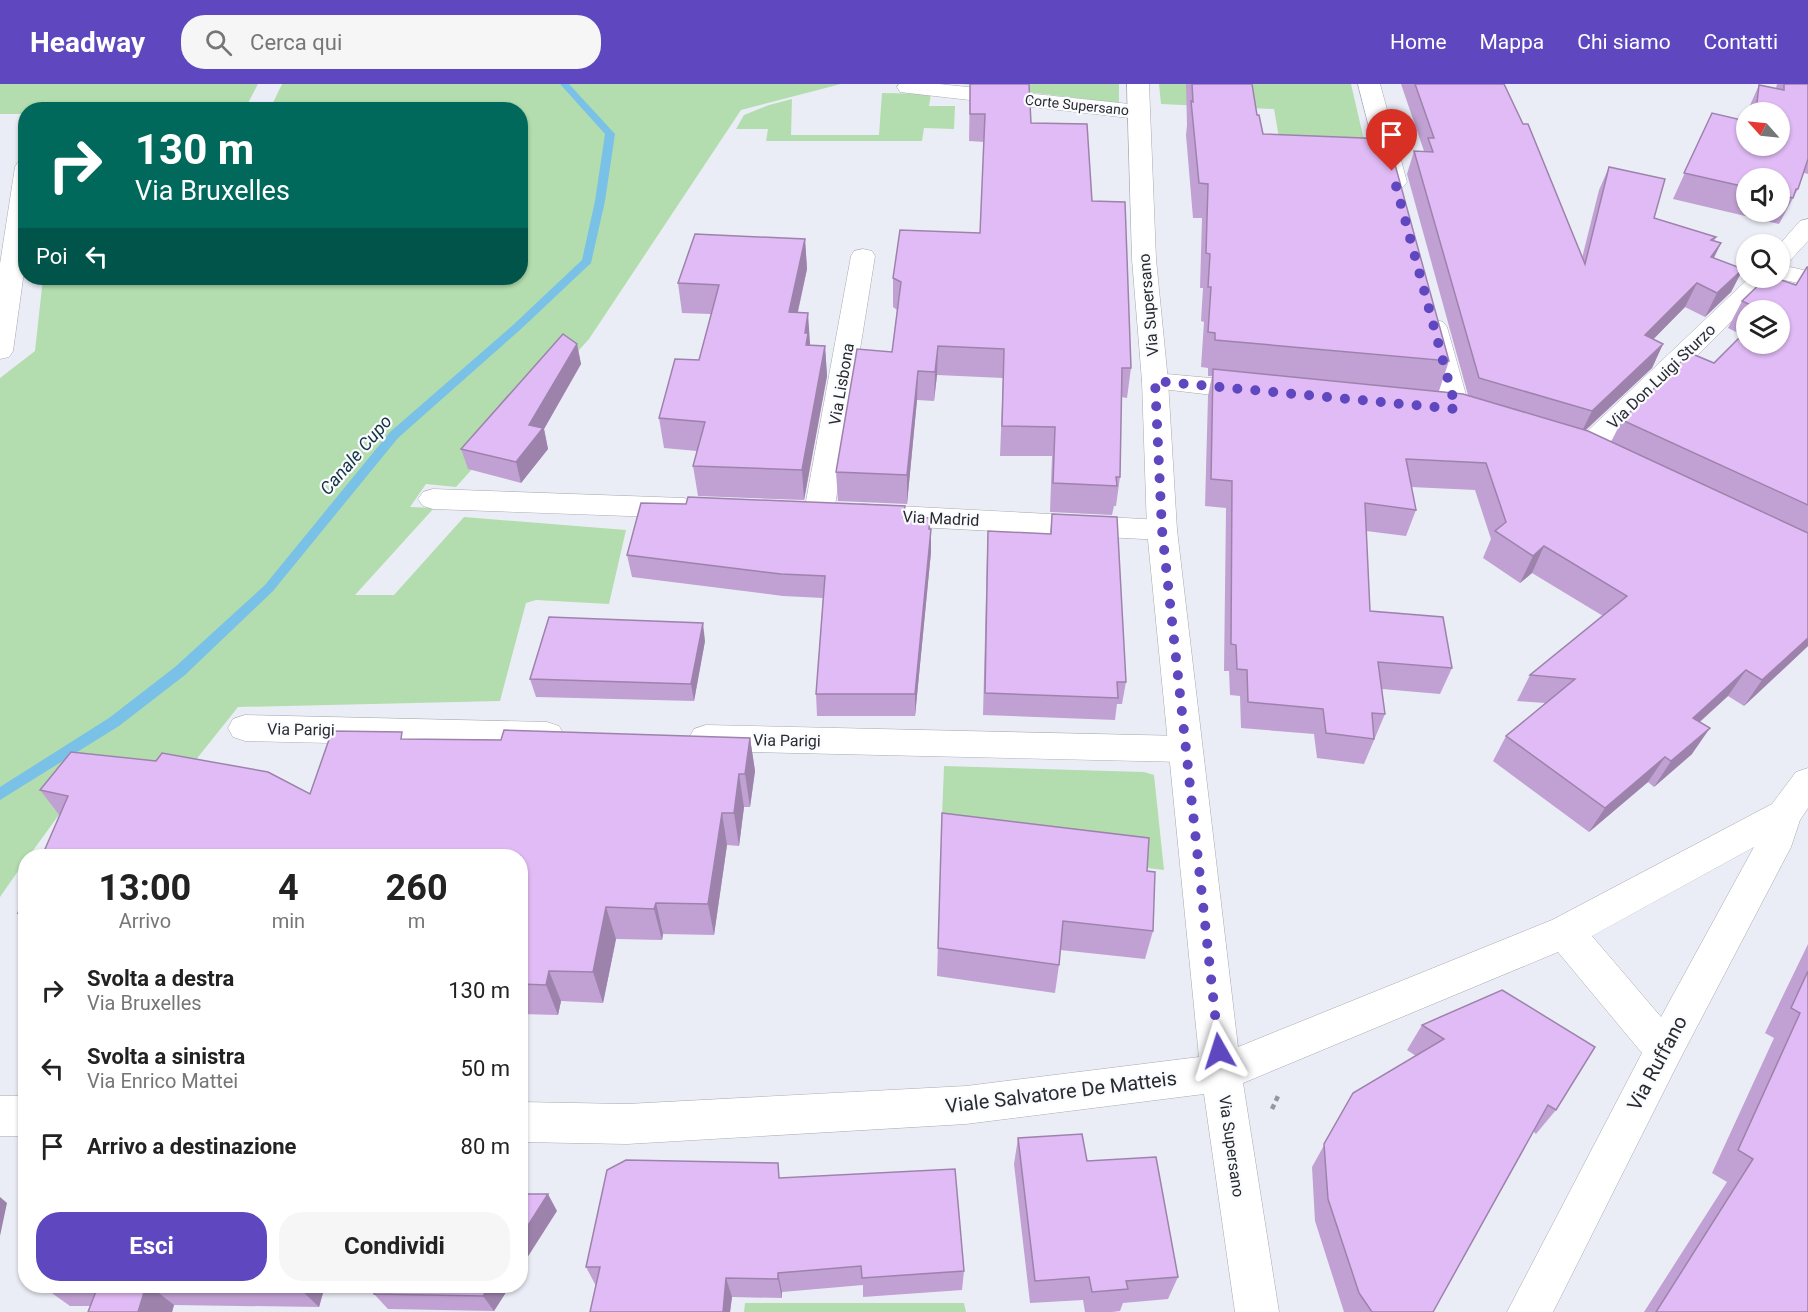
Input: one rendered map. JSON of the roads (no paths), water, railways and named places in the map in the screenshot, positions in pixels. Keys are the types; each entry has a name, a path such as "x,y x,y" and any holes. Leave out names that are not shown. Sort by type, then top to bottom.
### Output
{"street":[{"path":"1369,84 1402,207"},
{"name":"Corte Supersano","path":"908,87 1139,98"},
{"name":"Via Supersano","path":"1139,98 1144,259 1155,381 1162,530 1221,1073 1257,1312"},
{"path":"0,351 18,224"},
{"path":"1790,247 1808,226"},
{"name":"Via Lisbona","path":"807,512 863,256"},
{"path":"1790,274 1808,278"},
{"name":"Via Don Luigi Sturzo","path":"1586,450 1753,288"},
{"path":"1429,308 1456,411"},
{"path":"1155,381 1282,393"},
{"path":"432,500 714,508"},
{"name":"Via Madrid","path":"807,512 1162,530"},
{"name":"Via Parigi","path":"245,728 578,735"},
{"name":"Via Parigi","path":"673,737 1184,749"},
{"name":"Via Ruffano","path":"1529,1312 1664,1050 1773,847 1784,814 1808,782"},
{"name":"Via Ruffano","path":"1637,894 1784,814"},
{"name":"Viale Salvatore De Matteis","path":"528,1122 627,1124 966,1105 1221,1073 1565,932 1637,894"},
{"path":"1565,932 1664,1050"},
{"path":"0,1116 18,1116"}],"waterway":[{"name":"Canale Cupo","path":"0,794 114,722 180,671 269,588 394,435 516,328 587,261 600,201 610,134 564,84"}]}
